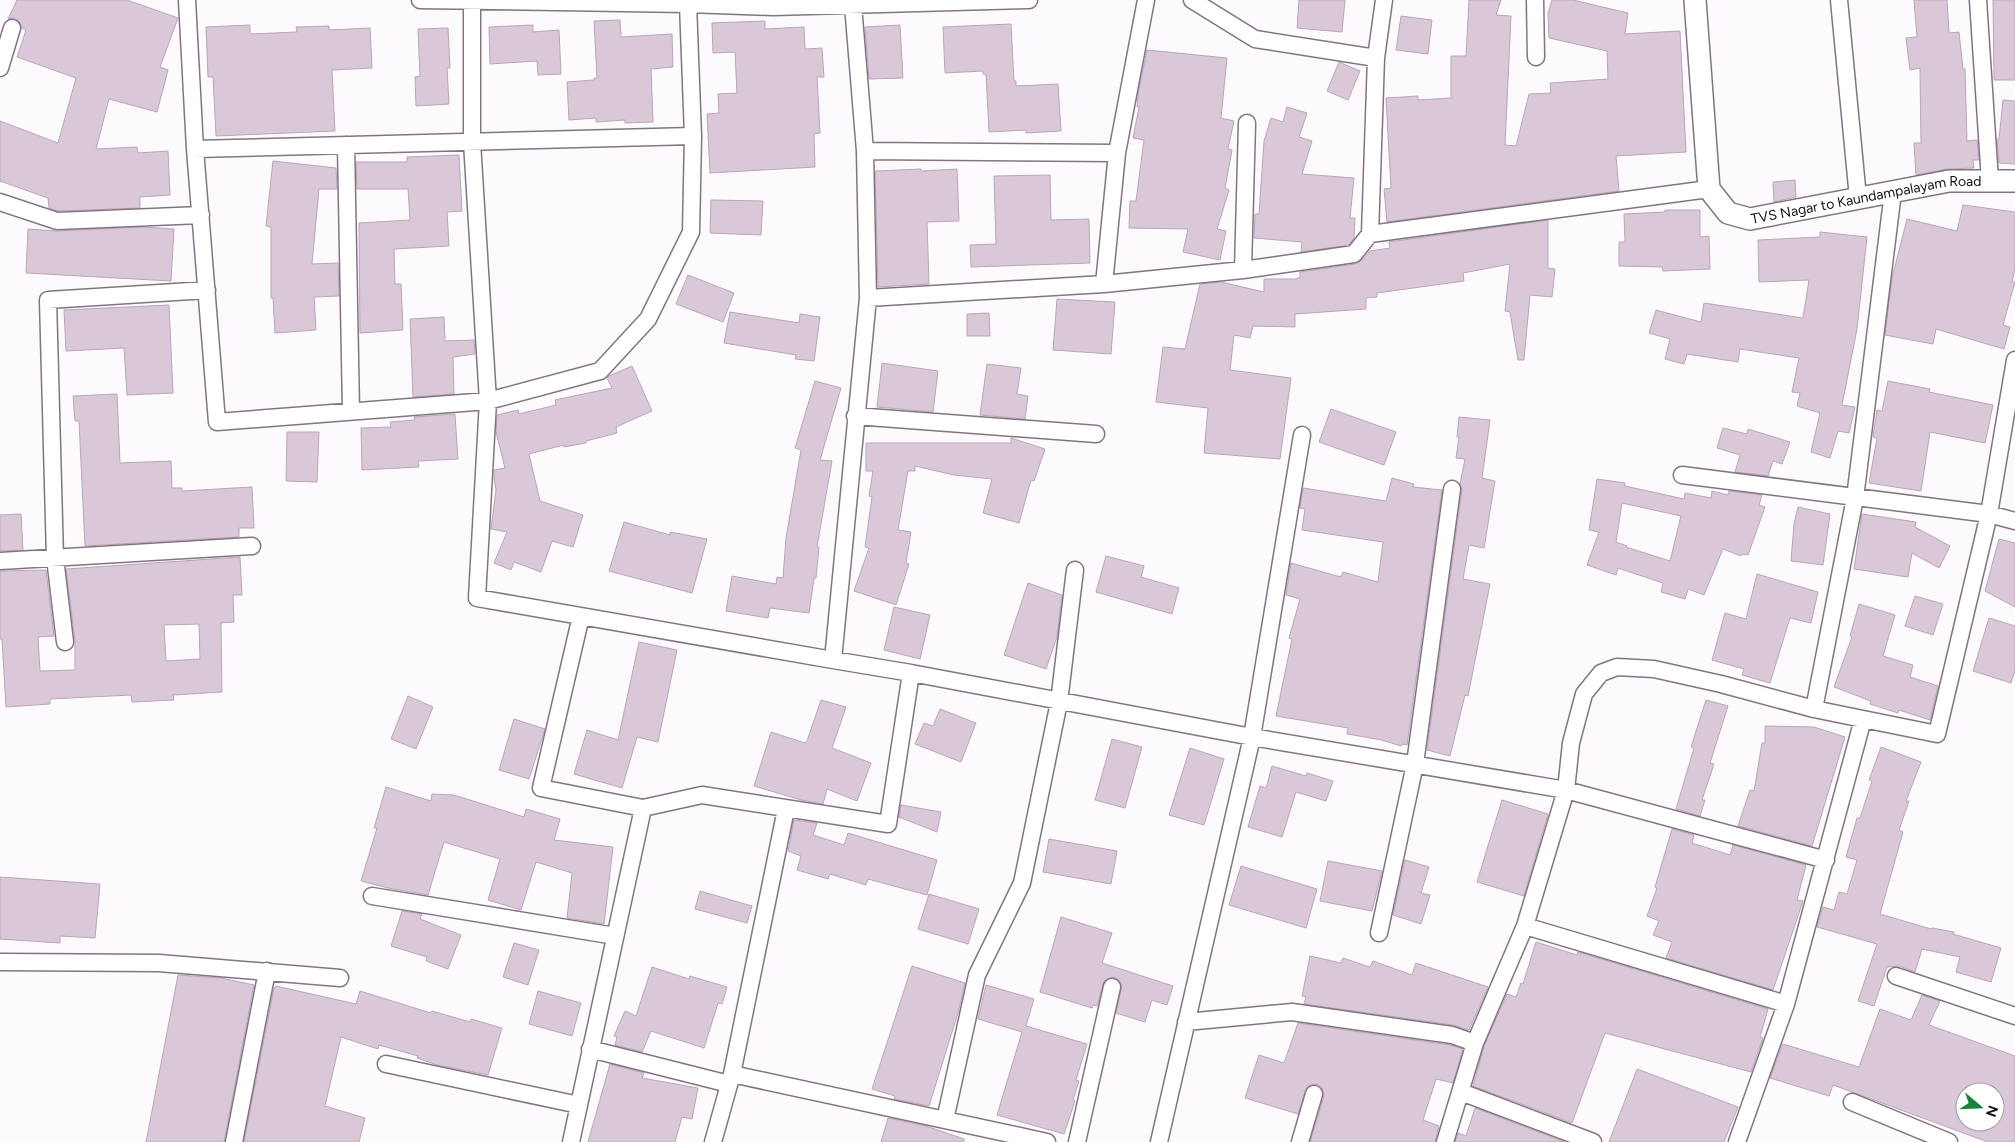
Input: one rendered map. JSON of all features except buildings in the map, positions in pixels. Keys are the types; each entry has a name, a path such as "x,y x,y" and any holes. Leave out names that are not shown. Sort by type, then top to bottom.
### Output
{"street":[{"path":"188,0 195,149 217,422 488,401 600,371 648,319 691,232 693,136 688,4"},
{"path":"420,0 688,4 853,4 1028,0"},
{"path":"472,0 472,142 488,401 478,598 911,673 1252,737 1566,790 1826,860"},
{"path":"1104,284 1117,153 1146,0"},
{"path":"1192,0 1255,39 1376,58"},
{"path":"868,298 1104,284 1243,270 1354,254 1370,234 1376,58 1384,0"},
{"path":"1535,0 1536,57"},
{"path":"1370,234 1709,189 1695,0"},
{"path":"1839,0 1858,198"},
{"path":"1978,0 1990,181"},
{"path":"833,660 855,416 868,298 865,151 853,4"},
{"path":"0,68 12,28"},
{"path":"1243,270 1248,123"},
{"path":"195,149 693,136"},
{"path":"346,145 351,412"},
{"path":"865,151 1117,153"},
{"name":"TVS Nagar to Kaundampalayam Road","path":"1709,189 1728,213 1750,219 1949,181 2015,181"},
{"path":"1814,709 1855,498 1893,192"},
{"path":"0,202 57,221 201,215"},
{"path":"65,642 54,558 48,300 206,290"},
{"path":"1445,1142 1475,1042 1525,926 1566,790 1571,743 1584,694 1601,673 1617,667 1654,670 1721,684 1814,709 1937,734 1988,514 2015,360"},
{"path":"855,416 1096,434"},
{"path":"1159,1142 1252,737 1302,435"},
{"path":"1682,475 1988,514 2015,521"},
{"path":"1379,933 1415,764 1452,489"},
{"path":"0,561 252,546"},
{"path":"944,1120 977,975 1022,883 1059,702 1075,570"},
{"path":"581,616 541,788 643,808 702,795 888,824 911,673"},
{"path":"1737,1142 1786,1004 1863,719"},
{"path":"570,1142 643,808"},
{"path":"713,1142 731,1079 786,808"},
{"path":"372,896 615,936"},
{"path":"1525,926 1786,1004"},
{"path":"0,962 159,963 340,978"},
{"path":"234,1142 267,971"},
{"path":"1896,976 2015,1016"},
{"path":"1077,1142 1112,987"},
{"path":"1186,1022 1292,1012 1452,1035 1475,1042"},
{"path":"590,1049 1048,1142"},
{"path":"386,1064 579,1105"},
{"path":"1461,1092 1593,1142"},
{"path":"1300,1142 1314,1094"},
{"path":"1852,1102 1949,1142"}]}
